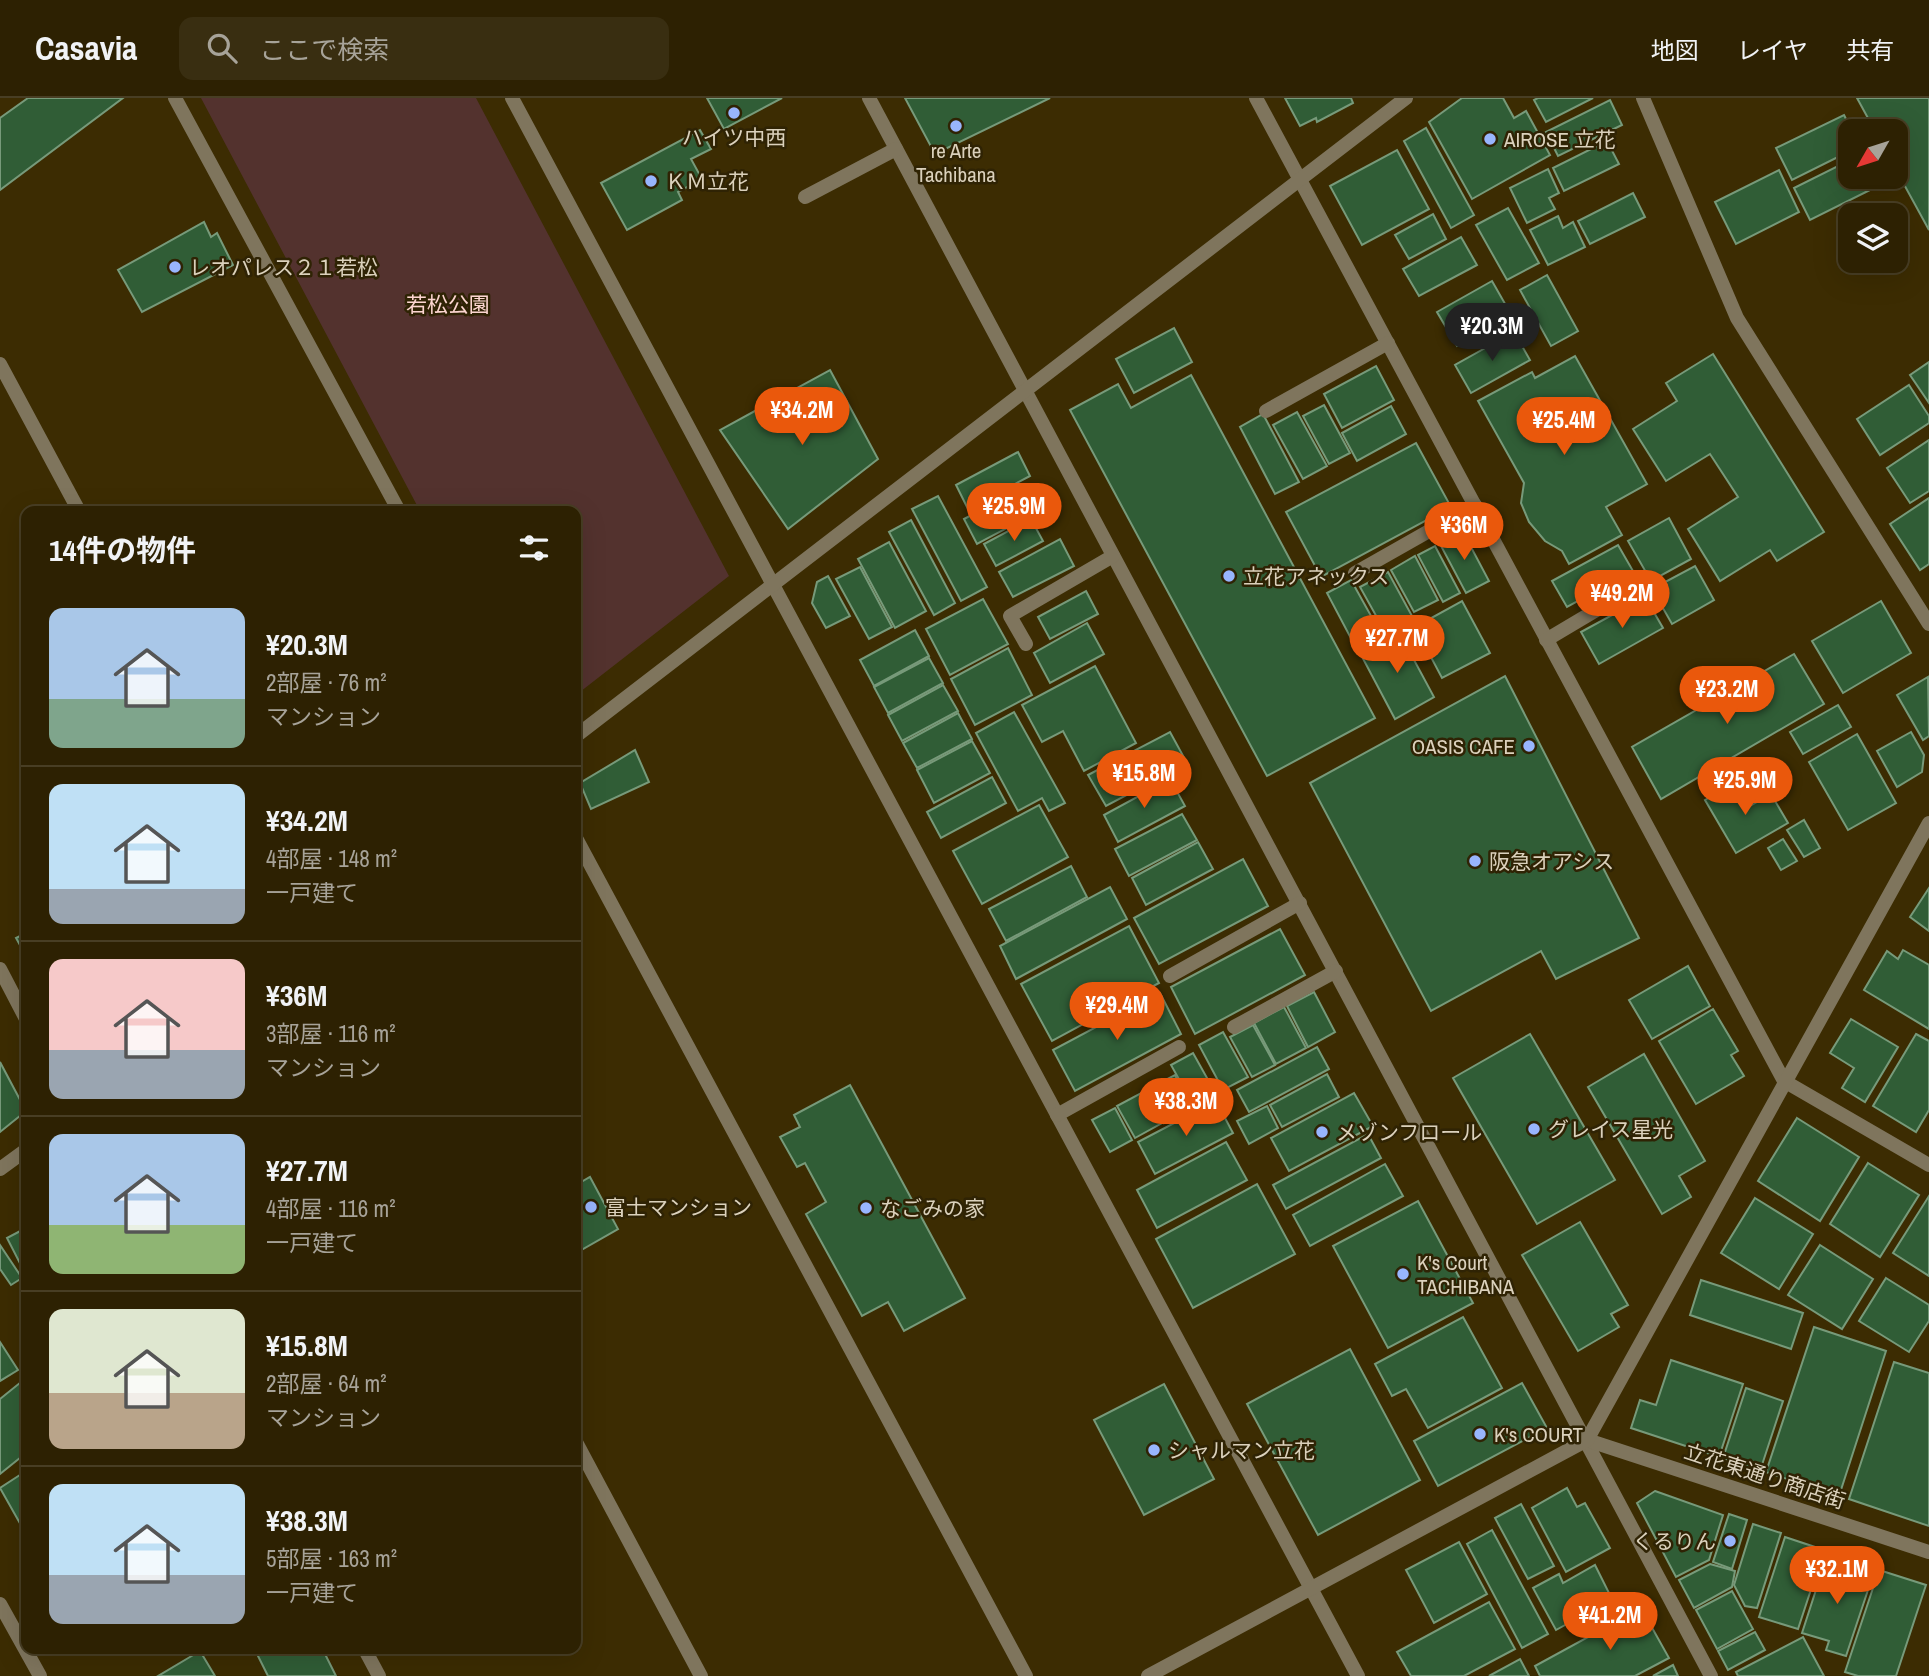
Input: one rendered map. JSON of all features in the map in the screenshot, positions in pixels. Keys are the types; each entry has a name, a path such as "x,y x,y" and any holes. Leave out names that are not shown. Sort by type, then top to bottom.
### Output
{"street":[{"path":"175,98 396,506"},
{"path":"512,98 1358,1676"},
{"path":"869,98 1711,1676"},
{"path":"1256,98 1784,1081 1929,1165"},
{"path":"581,732 1406,98"},
{"path":"1643,98 1737,318 1929,624"},
{"path":"806,197 896,149"},
{"path":"1266,411 1388,343"},
{"path":"0,364 76,506"},
{"path":"1355,573 1475,505"},
{"path":"1026,643 1010,616 1114,556"},
{"path":"1546,639 1620,596"},
{"path":"1148,1676 1587,1440 1929,823"},
{"path":"581,847 1026,1676"},
{"path":"1170,976 1300,903"},
{"path":"0,969 21,1009"},
{"path":"1234,1027 1336,971"},
{"path":"1057,1115 1179,1047"},
{"path":"0,1169 21,1154"},
{"name":"立花東通り商店街","path":"1587,1440 1929,1552"},
{"path":"581,1451 701,1676"},
{"path":"0,1604 21,1642"},
{"path":"28,1654 40,1676"},
{"path":"367,1654 379,1676"}],"green space":[{"name":"若松公園","path":"201,98 476,98 729,576 581,691 581,506 417,506"}],"building":[{"path":"28,98 123,98 0,190 0,118"},
{"name":"ハイツ中西","path":"707,98 782,98 724,129"},
{"name":"re Arte Tachibana","path":"905,98 1050,98 935,154"},
{"path":"1285,98 1351,98 1353,103 1317,122 1316,118 1300,126"},
{"name":"AIROSE 立花","path":"1462,98 1503,98 1514,118 1526,111 1550,155 1472,199 1429,122"},
{"path":"1593,98 1546,122 1534,100"},
{"path":"1857,98 1929,98 1929,230 1907,189 1908,119 1868,119"},
{"path":"1610,100 1622,125 1558,156 1546,132"},
{"path":"1844,115 1846,119 1838,119 1838,157 1792,180 1776,148"},
{"path":"1426,128 1474,215 1451,228 1404,141"},
{"name":"ＫＭ立花","path":"700,130 711,149 691,159 702,179 678,192 682,200 627,230 601,183"},
{"path":"1607,141 1619,164 1564,191 1553,168"},
{"path":"1397,150 1429,209 1362,245 1330,186"},
{"path":"1838,166 1838,189 1872,189 1844,203 1838,203 1838,206 1810,220 1794,188"},
{"path":"1548,169 1559,193 1549,198 1555,209 1527,223 1510,188"},
{"path":"1779,170 1799,212 1736,244 1715,202"},
{"path":"1633,193 1645,217 1590,244 1578,221"},
{"path":"1508,208 1539,263 1507,280 1476,225"},
{"path":"1433,214 1446,239 1409,259 1395,235"},
{"path":"1558,216 1563,228 1573,222 1585,247 1548,265 1530,230"},
{"name":"レオパレス２１若松","path":"204,222 211,237 217,233 233,265 142,312 118,270"},
{"path":"1461,237 1477,265 1419,296 1403,269"},
{"path":"1547,275 1578,331 1551,346 1520,290"},
{"path":"1492,281 1512,316 1457,346 1437,312"},
{"path":"1174,328 1192,362 1134,393 1116,359"},
{"path":"1514,332 1530,360 1471,393 1455,365"},
{"path":"1713,354 1824,532 1777,561 1770,550 1720,581 1688,529 1738,497 1710,454 1666,481 1633,429 1677,401 1666,383"},
{"path":"1575,356 1647,484 1606,507 1622,535 1569,564 1562,551 1545,541 1529,522 1521,503 1524,483 1478,401 1532,372 1535,378"},
{"path":"1929,362 1929,403 1910,375"},
{"path":"1376,366 1394,400 1342,428 1324,394"},
{"path":"830,370 878,459 788,529 720,430"},
{"name":"立花アネックス","path":"1191,375 1375,718 1267,776 1070,410 1118,384 1131,408"},
{"path":"1909,385 1929,416 1929,423 1880,455 1857,419"},
{"path":"1324,405 1350,453 1329,464 1303,416"},
{"path":"1391,406 1406,434 1357,461 1342,433"},
{"path":"1297,412 1327,466 1303,479 1273,425"},
{"path":"1263,414 1299,482 1275,494 1240,427"},
{"path":"1929,440 1929,491 1910,503 1887,468"},
{"path":"1416,443 1451,507 1321,577 1286,512"},
{"path":"1018,452 1030,476 968,509 956,485"},
{"path":"1028,485 1041,510 977,544 964,519"},
{"path":"938,496 987,587 961,601 912,509"},
{"path":"1929,498 1929,564 1920,570 1890,524"},
{"path":"1669,518 1691,559 1651,581 1628,541"},
{"path":"1031,519 1043,541 996,566 984,544"},
{"path":"911,520 955,603 934,615 889,532"},
{"path":"1463,532 1489,581 1466,593 1440,544"},
{"path":"1060,539 1074,566 1013,597 999,572"},
{"path":"889,542 926,611 895,628 858,559"},
{"path":"1618,545 1633,571 1567,607 1552,581"},
{"path":"1435,546 1460,593 1443,602 1418,555"},
{"path":"1415,556 1438,600 1414,612 1391,570"},
{"path":"1695,566 1714,600 1672,624 1652,589"},
{"path":"860,567 892,627 869,639 836,579"},
{"path":"1388,572 1412,616 1384,630 1360,587"},
{"path":"828,576 850,616 826,628 812,603 817,582"},
{"path":"1351,580 1380,632 1355,646 1327,593"},
{"path":"1086,591 1098,614 1050,639 1038,617"},
{"path":"1645,597 1663,628 1599,664 1581,632"},
{"path":"983,599 1008,644 950,675 926,629"},
{"path":"1462,601 1490,653 1442,678 1415,627"},
{"path":"1881,601 1911,653 1843,693 1812,641"},
{"path":"1087,623 1104,654 1050,683 1034,653"},
{"path":"915,630 929,656 874,686 860,660"},
{"path":"1399,632 1434,697 1395,719 1360,653"},
{"path":"1008,648 1032,695 975,725 951,679"},
{"path":"1794,654 1824,704 1661,799 1632,747"},
{"path":"929,658 943,683 888,713 874,687"},
{"path":"1095,666 1136,743 1084,771 1063,731 1042,742 1022,705"},
{"name":"阪急オアシス","path":"1505,676 1639,938 1556,979 1541,951 1431,1011 1310,783"},
{"path":"1928,677 1929,736 1923,740 1897,695"},
{"path":"943,685 958,711 902,741 888,715"},
{"path":"1838,705 1851,727 1803,754 1790,732"},
{"path":"1014,712 1065,803 1049,811 1042,798 1018,811 976,733"},
{"path":"958,713 972,739 917,768 903,743"},
{"path":"1170,732 1187,763 1106,806 1088,775"},
{"path":"1911,732 1924,755 1922,772 1897,787 1877,751"},
{"path":"1857,734 1896,803 1848,830 1809,762"},
{"path":"972,741 990,773 934,803 917,770"},
{"path":"635,750 649,782 591,809 581,782"},
{"path":"992,777 1006,803 941,838 927,812"},
{"path":"1170,779 1185,806 1118,842 1104,815"},
{"path":"1736,782 1750,806 1771,794 1788,823 1736,853 1705,800"},
{"path":"1039,805 1068,857 982,904 953,851"},
{"path":"1182,814 1197,840 1129,876 1115,849"},
{"path":"1804,820 1820,848 1804,857 1787,830"},
{"path":"1783,839 1797,861 1781,870 1768,848"},
{"path":"1198,842 1213,869 1146,905 1132,878"},
{"path":"1243,859 1268,906 1159,964 1134,918"},
{"path":"1071,866 1087,897 1006,941 989,909"},
{"path":"1110,887 1127,919 1016,979 1000,946"},
{"path":"1929,888 1929,931 1910,917"},
{"path":"1129,926 1159,983 1052,1041 1021,984"},
{"path":"1280,929 1305,975 1195,1034 1171,987"},
{"path":"1903,950 1929,965 1929,1029 1864,990 1887,951 1898,959"},
{"path":"1688,966 1710,1006 1652,1039 1629,1000"},
{"path":"1314,992 1335,1032 1308,1047 1287,1006"},
{"path":"1160,993 1181,1034 1075,1091 1053,1050"},
{"path":"1284,1007 1306,1048 1276,1064 1254,1023"},
{"path":"1713,1009 1738,1051 1731,1055 1744,1076 1696,1104 1659,1041"},
{"path":"1851,1019 1898,1047 1865,1102 1842,1088 1854,1068 1830,1053"},
{"path":"1253,1025 1275,1065 1252,1077 1230,1037"},
{"path":"1223,1032 1248,1077 1223,1090 1199,1045"},
{"name":"グレイス星光","path":"1530,1034 1615,1180 1537,1224 1453,1078"},
{"path":"1916,1034 1929,1041 1929,1110 1916,1132 1873,1106"},
{"path":"1317,1047 1329,1069 1249,1112 1237,1090"},
{"path":"1193,1053 1216,1094 1194,1106 1171,1065"},
{"path":"1644,1054 1705,1161 1679,1176 1691,1197 1662,1214 1588,1087"},
{"path":"0,1062 21,1102 21,1115 0,1132"},
{"path":"1327,1074 1339,1097 1282,1127 1270,1105"},
{"path":"1175,1075 1191,1107 1164,1123 1146,1090"},
{"name":"なごみの家","path":"850,1085 965,1298 904,1331 888,1302 862,1316 806,1214 826,1202 805,1163 797,1167 780,1137 800,1127 794,1115"},
{"path":"1145,1091 1162,1123 1135,1138 1117,1106"},
{"name":"メゾンフロール","path":"1354,1093 1373,1126 1289,1171 1271,1138"},
{"path":"1216,1101 1233,1133 1155,1174 1138,1142"},
{"path":"1267,1106 1278,1128 1249,1144 1237,1121"},
{"path":"1115,1108 1132,1140 1110,1152 1092,1120"},
{"path":"1797,1118 1859,1157 1820,1221 1758,1181"},
{"path":"1368,1134 1381,1158 1286,1209 1273,1185"},
{"path":"1226,1142 1247,1180 1157,1228 1137,1190"},
{"path":"1868,1163 1919,1195 1880,1257 1830,1224"},
{"path":"1385,1164 1403,1196 1310,1246 1293,1215"},
{"name":"富士マンション","path":"590,1177 618,1229 581,1250 581,1182"},
{"path":"1257,1184 1295,1254 1193,1308 1156,1239"},
{"path":"1929,1196 1929,1276 1893,1253"},
{"path":"1755,1198 1813,1234 1779,1289 1721,1253"},
{"name":"K's Court TACHIBANA","path":"1418,1201 1473,1303 1388,1348 1333,1246"},
{"path":"1580,1222 1628,1305 1611,1314 1619,1327 1578,1351 1522,1255"},
{"path":"21,1231 21,1265 7,1238"},
{"path":"0,1245 21,1279 11,1285 0,1269"},
{"path":"1820,1245 1873,1279 1842,1329 1788,1295"},
{"path":"1886,1278 1929,1305 1929,1321 1909,1352 1859,1321"},
{"path":"1701,1280 1803,1313 1791,1349 1690,1315"},
{"path":"1463,1317 1502,1388 1428,1428 1406,1389 1392,1396 1375,1364"},
{"path":"1814,1327 1886,1351 1839,1496 1766,1472"},
{"path":"0,1342 18,1370 0,1381"},
{"path":"1350,1349 1420,1480 1318,1535 1247,1404"},
{"path":"1671,1360 1743,1384 1719,1457 1631,1428 1640,1400 1656,1405"},
{"path":"1894,1362 1929,1373 1929,1526 1849,1499"},
{"path":"21,1382 21,1457 0,1474 0,1399"},
{"name":"K's COURT","path":"1522,1383 1547,1428 1438,1486 1414,1441"},
{"name":"シャルマン立花","path":"1164,1384 1214,1479 1144,1515 1094,1420"},
{"path":"1746,1388 1783,1401 1760,1471 1723,1458"},
{"path":"21,1474 21,1525 0,1488"},
{"path":"1567,1488 1577,1507 1585,1503 1610,1548 1566,1572 1532,1508"},
{"path":"1655,1491 1723,1515 1709,1560 1676,1577 1637,1503"},
{"path":"1521,1504 1554,1566 1528,1579 1495,1518"},
{"name":"くるりん","path":"1729,1514 1747,1520 1732,1569 1713,1562"},
{"path":"1753,1524 1781,1533 1757,1608 1745,1606 1734,1585"},
{"path":"1492,1530 1548,1634 1522,1648 1467,1544"},
{"path":"1785,1537 1824,1550 1798,1629 1759,1617"},
{"path":"1459,1542 1487,1594 1434,1623 1406,1570"},
{"path":"1826,1559 1873,1575 1846,1656 1826,1650 1829,1641 1802,1633"},
{"path":"1710,1564 1735,1571 1732,1587 1694,1608 1679,1580"},
{"path":"1595,1565 1612,1599 1556,1630 1533,1588 1559,1574 1563,1583"},
{"path":"1879,1570 1926,1585 1896,1676 1858,1676 1845,1672"},
{"path":"1732,1591 1753,1629 1717,1649 1696,1610"},
{"path":"1489,1602 1515,1649 1464,1676 1411,1676 1397,1652"},
{"path":"1641,1608 1669,1658 1635,1676 1540,1676 1535,1666"},
{"path":"1755,1632 1765,1650 1728,1670 1718,1651"},
{"path":"1803,1637 1824,1676 1738,1676 1736,1672"},
{"path":"195,1654 202,1654 215,1676 158,1676"},
{"path":"257,1654 325,1654 336,1676 268,1676"},
{"path":"1520,1659 1529,1676 1489,1676"},
{"path":"1673,1665 1678,1676 1653,1676"}],"place":[{"name":"ハイツ中西","path":"734,113"},
{"name":"re Arte Tachibana","path":"956,126"},
{"name":"AIROSE 立花","path":"1490,139"},
{"name":"ＫＭ立花","path":"651,181"},
{"name":"レオパレス２１若松","path":"175,267"},
{"name":"立花アネックス","path":"1229,576"},
{"name":"OASIS CAFE","path":"1529,746"},
{"name":"阪急オアシス","path":"1475,861"},
{"name":"グレイス星光","path":"1534,1129"},
{"name":"メゾンフロール","path":"1322,1132"},
{"name":"富士マンション","path":"591,1207"},
{"name":"なごみの家","path":"866,1208"},
{"name":"K's Court TACHIBANA","path":"1403,1274"},
{"name":"K's COURT","path":"1480,1434"},
{"name":"シャルマン立花","path":"1154,1450"},
{"name":"くるりん","path":"1730,1541"}]}
